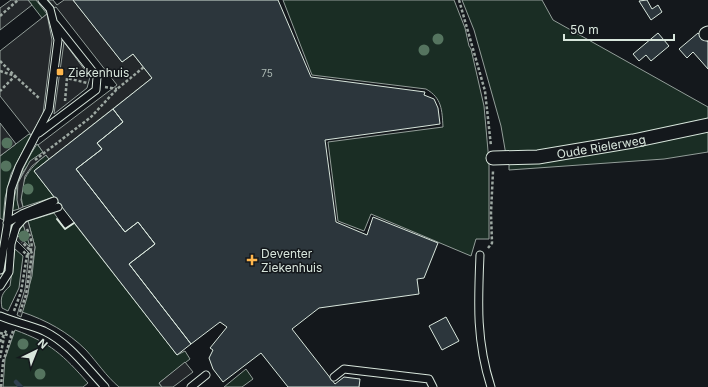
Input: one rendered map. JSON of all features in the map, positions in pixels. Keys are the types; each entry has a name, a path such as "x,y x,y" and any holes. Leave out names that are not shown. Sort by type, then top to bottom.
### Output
{"street":[{"name":"Oude Rielerweg","path":"493,158 538,157 633,141 708,124"}],"lane":[{"path":"0,270 11,189 14,178 38,134 49,110 58,40 50,9 42,0"},
{"path":"38,134 96,90 97,78 53,21"},
{"path":"0,286 8,272 13,234 16,227 24,218 56,204 22,214 7,223"},
{"path":"480,255 477,314 481,351 491,387"},
{"path":"0,316 16,323 43,331 60,341 77,356 105,387"},
{"path":"334,377 344,369 428,379 433,387"},
{"path":"191,387 206,375"}],"path":[{"path":"0,16 18,0"},
{"path":"459,0 485,91 493,158 491,213 492,244 480,255"},
{"path":"0,61 15,76 0,91"},
{"path":"31,164 91,117 117,89 144,67"},
{"path":"1,387 2,362 26,295 32,243 24,218"},
{"path":"13,234 31,251"},
{"path":"27,255 31,251"},
{"path":"0,333 11,336"},
{"path":"0,342 5,335"},
{"path":"0,358 5,335"}],"green space":[{"path":"28,0 36,0 47,14 42,18"},
{"path":"283,0 454,0 465,28 471,49 484,106 489,162 489,239 476,239 471,256 371,214 364,231 338,221 328,142 443,127 440,105 435,96 426,89 312,75"},
{"path":"462,0 542,0 553,20 708,107 708,120 578,148 506,155 501,126 474,30"},
{"path":"708,127 708,152 664,159 509,170 509,162"},
{"path":"29,134 31,135 11,174 5,198 3,220 0,218 0,156"},
{"path":"37,144 43,152 30,164 21,176 17,191 19,209 12,211 15,192 20,176 27,160"},
{"path":"46,155 49,159 34,171 54,197 23,207 23,184 29,172"},
{"path":"54,213 65,229 74,223 177,355 185,351 190,359 159,383 162,387 119,387 86,350 72,338 48,323 22,312 32,276 35,247 28,221"},
{"path":"23,224 30,244 30,247 17,235"},
{"path":"15,249 23,256 19,288 8,311 2,308 1,301 3,293 10,286"},
{"path":"15,330 38,340 56,351 88,383 83,387 3,387 5,359"},
{"path":"246,369 253,379 242,387 224,387"}],"shaded area":[{"path":"11,0 28,0 32,5 0,30 0,8"},
{"path":"48,0 53,0 57,5 64,0 73,0 122,62 133,54 152,78 49,159 46,155 32,166 25,176 21,200 23,207 19,209 17,200 18,183 30,161 43,152 38,145 117,85 56,7 54,8"},
{"path":"47,14 52,40 43,114 31,135 0,96 0,51"},
{"path":"64,42 90,77 87,88 54,114"},
{"path":"0,123 16,144 0,156"},
{"path":"28,221 35,247 28,294 21,317 17,315 25,289 29,253 16,240 17,235 30,247 23,224"},
{"path":"185,362 193,372 173,387 162,387 159,383"}],"building":[{"path":"73,0 278,0 311,77 425,92 424,95 434,99 438,108 440,124 325,140 336,222 367,235 373,217 438,243 424,278 417,279 419,294 319,308 292,329 335,384 344,377 360,379 359,387 288,387 261,353 223,382 213,369 209,358 213,350 210,348 227,327 220,322 191,344 129,264 155,244 138,222 125,232 76,169 102,149 97,143 123,122 113,109 152,78 133,54 122,62"},
{"path":"647,0 652,9 658,5 662,12 651,20 639,1"},
{"path":"658,33 669,46 651,61 646,55 639,61 633,54"},
{"path":"698,33 708,42 708,69 693,52 687,58 679,49"},
{"path":"113,109 123,122 97,143 102,149 76,169 125,232 138,222 155,244 129,264 191,344 177,355 34,171"},
{"path":"446,317 459,341 442,350 429,326"}],"waterway":[{"path":"16,382 21,387"}],"wall":[{"path":"57,219 65,229 74,223"}],"place":[{"name":"Ziekenhuis","path":"60,72"},
{"name":"Deventer Ziekenhuis","path":"252,260"}]}
